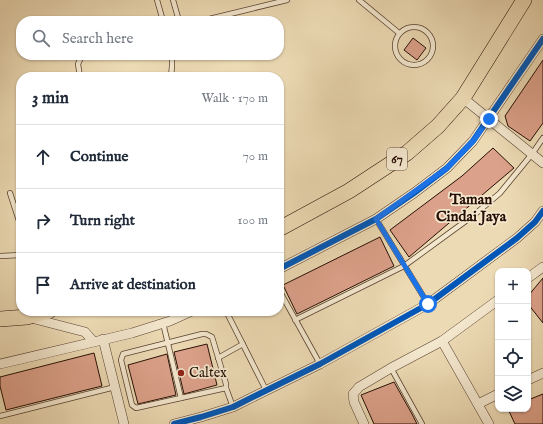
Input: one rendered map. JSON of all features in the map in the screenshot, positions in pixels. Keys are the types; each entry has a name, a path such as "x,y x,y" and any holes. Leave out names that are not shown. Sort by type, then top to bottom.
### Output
{"main road":[{"name":"67","path":"487,60 516,0"},
{"name":"67","path":"284,226 349,191 407,153 438,126 463,98 524,0"},
{"path":"0,319 31,316"}],"street":[{"path":"284,266 376,219 447,168 473,141 542,41"},
{"path":"463,98 543,163"},
{"path":"174,424 233,407 320,364 428,304 517,238 535,222 543,211"},
{"path":"531,276 543,267"},
{"path":"364,424 354,402 353,394 359,387 442,341 495,302"},
{"path":"0,364 132,333 180,316"},
{"path":"27,317 85,332 93,341"},
{"path":"103,339 124,424"},
{"path":"442,341 489,424"},
{"path":"531,379 543,373"},
{"path":"478,404 495,396"}],"lane":[{"path":"157,0 162,16"},
{"path":"173,0 178,16"},
{"path":"221,16 287,0"},
{"path":"360,0 399,33"},
{"path":"409,27 421,27 427,31 433,41 432,53 428,59 423,63 410,65 399,58 395,52 394,46 399,33 409,27"},
{"path":"79,72 78,64 80,60"},
{"path":"171,72 172,60"},
{"path":"295,320 404,266 474,215 500,193 543,138"},
{"path":"10,192 16,211"},
{"path":"376,219 428,304"},
{"path":"0,256 16,255"},
{"path":"284,299 320,364"},
{"path":"229,316 266,390"},
{"path":"163,323 181,398"},
{"path":"226,388 136,408 132,405 121,357 125,353 206,334 212,337 226,388 233,407"},
{"path":"218,358 243,344"},
{"path":"391,368 422,424"},
{"path":"0,416 115,387"}],"building":[{"path":"413,38 426,48 417,60 404,50"},
{"path":"543,60 543,123 530,141 508,126 505,116"},
{"path":"493,148 514,168 409,257 390,230 462,176"},
{"path":"380,237 394,266 297,314 284,285"},
{"path":"543,278 543,323 531,308 531,292"},
{"path":"207,344 217,385 184,394 174,352"},
{"path":"94,353 102,386 6,410 0,386 0,377"},
{"path":"167,354 176,395 138,404 128,365"},
{"path":"394,382 417,424 374,424 361,395"},
{"path":"543,394 543,424 515,424 509,412 531,412 531,399"}],"cycle path":[{"path":"284,266 376,219 447,168 473,141 543,39"},
{"path":"174,424 233,407 320,364 428,304 517,238 535,222 543,211"}],"place":[{"name":"Caltex","path":"181,373"}],"district":[{"name":"Taman Cindai Jaya","path":"471,208"}],"route":[{"path":"428,304 376,219 447,168 473,141 489,119"}]}
